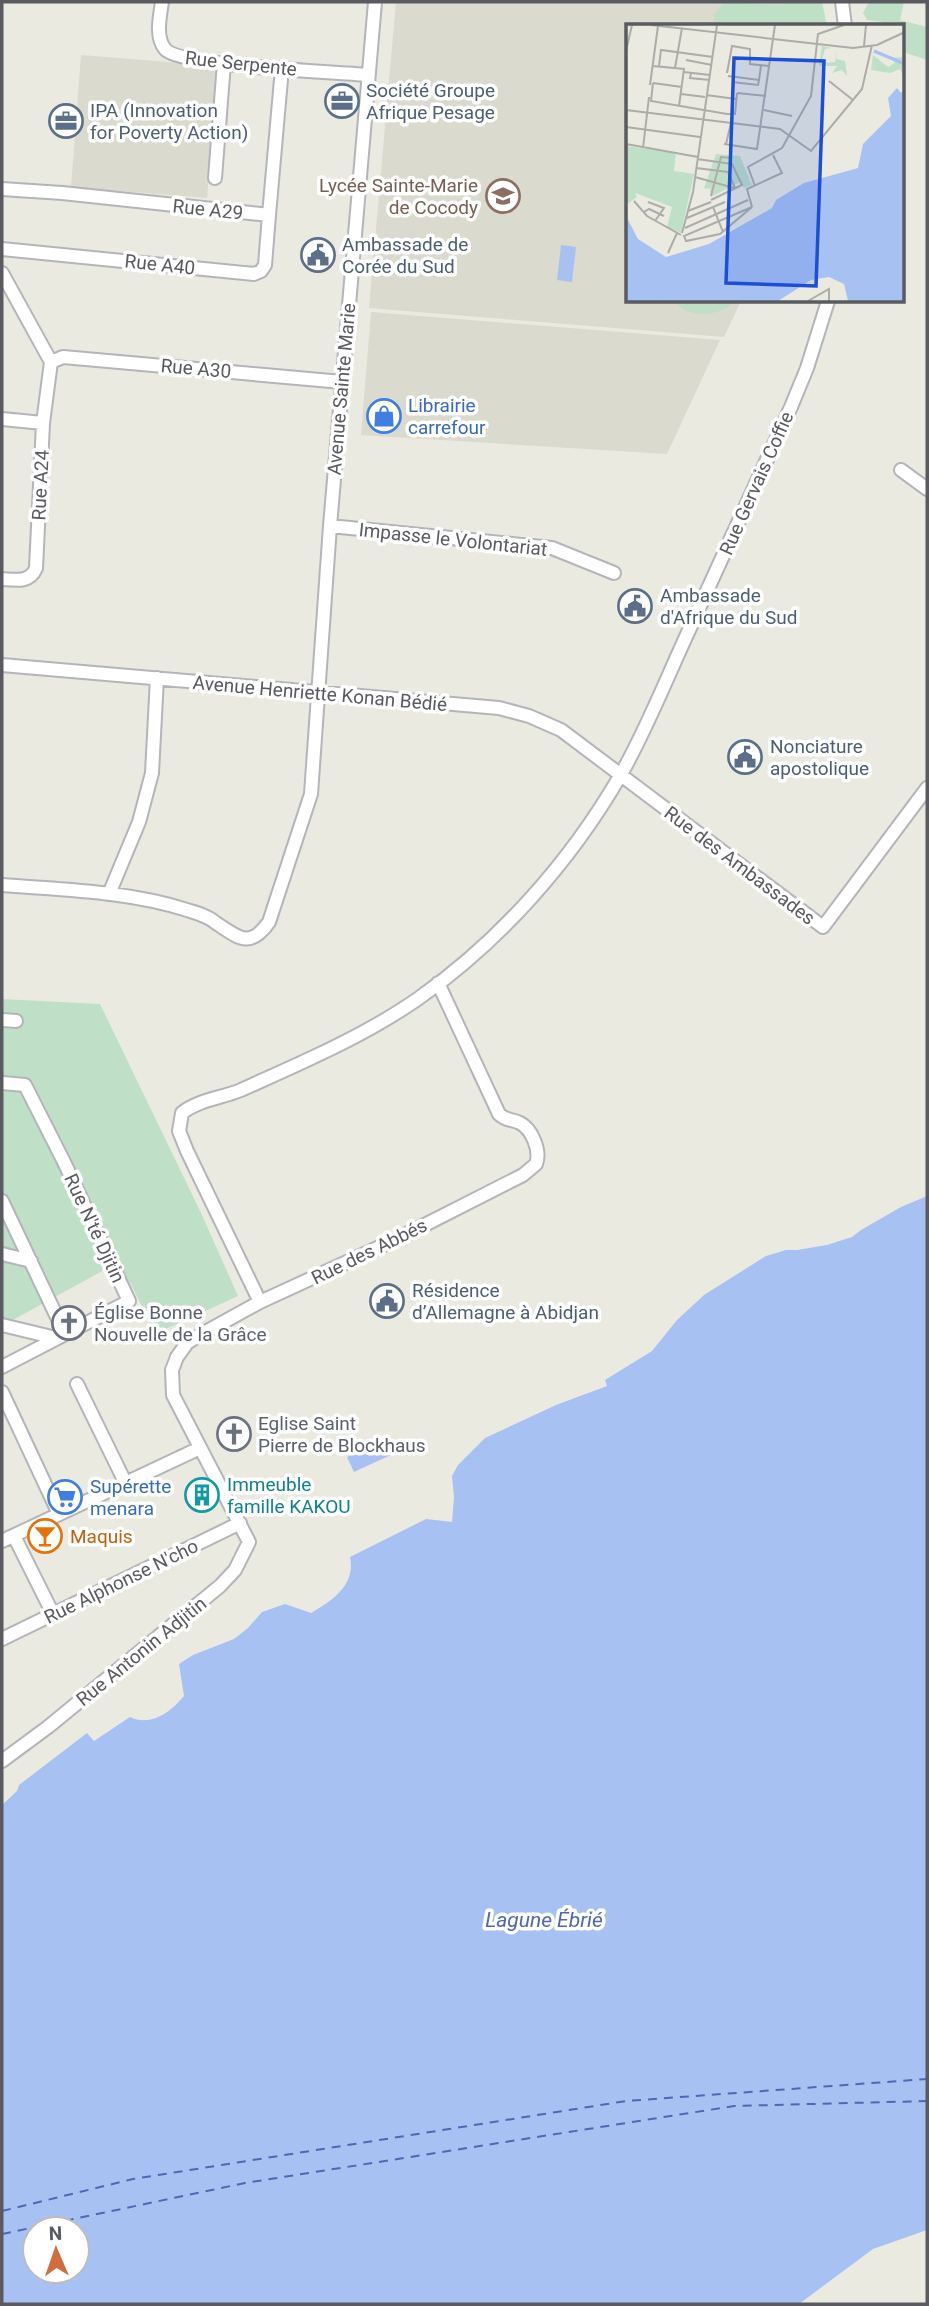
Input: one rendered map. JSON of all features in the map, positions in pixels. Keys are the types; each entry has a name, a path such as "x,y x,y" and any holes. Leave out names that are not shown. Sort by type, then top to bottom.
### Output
{"street":[{"name":"Rue Serpente","path":"162,2 160,40 168,53 183,58 224,63 368,75"},
{"name":"Avenue Sainte Marie","path":"109,894 183,908 215,921 235,937 249,938 262,932 269,922 310,803 330,526 375,2"},
{"path":"842,2 845,24"},
{"path":"215,178 224,63"},
{"name":"Rue A29","path":"2,189 269,215 282,68"},
{"name":"Rue A40","path":"2,249 254,274 261,271 265,265 269,215"},
{"path":"2,273 51,362"},
{"name":"Rue Gervais Coffie","path":"260,1302 187,1152 179,1131 182,1113 195,1104 230,1094 320,1054 418,999 490,940 526,903 590,821 620,775 663,688 791,407 807,368 827,303"},
{"name":"Rue A30","path":"51,362 63,357 342,382"},
{"name":"Rue A24","path":"2,579 26,579 32,576 36,568 43,423 51,362"},
{"path":"2,419 43,423"},
{"path":"901,470 927,489"},
{"name":"Impasse le Volontariat","path":"330,526 552,548 614,573"},
{"name":"Avenue Henriette Konan Bédié","path":"2,665 499,708 528,716 561,730 620,775"},
{"path":"2,885 109,894 139,822 152,773 158,678"},
{"name":"Rue des Ambassades","path":"620,775 822,927 927,789"},
{"name":"Rue des Abbés","path":"240,1523 173,1395 171,1381 177,1357 187,1343 260,1302 399,1238 523,1175 536,1164 538,1153 530,1134 517,1121 505,1119 499,1114 438,983"},
{"path":"2,1020 16,1021"},
{"name":"Rue N'té Djitin","path":"2,1083 24,1085 65,1164 129,1301 2,1367"},
{"path":"2,1201 61,1336"},
{"path":"2,1254 30,1261"},
{"path":"2,1325 61,1336"},
{"path":"77,1384 126,1484"},
{"path":"2,1392 60,1514"},
{"path":"53,1614 8,1539 200,1448"},
{"name":"Rue Alphonse N'cho","path":"2,1639 240,1523"},
{"name":"Rue Antonin Adjitin","path":"2,1762 220,1586 235,1570 249,1542 240,1523"}],"shaded area":[{"name":"Lycée Sainte-Marie de Cocody","path":"396,2 822,2 825,24 626,24 626,303 740,303 724,337 369,308"},
{"path":"81,55 218,66 207,198 71,187"},
{"path":"371,312 720,340 667,454 361,435"}],"green space":[{"path":"725,2 781,5 787,2 822,2 827,24 712,24 715,13"},
{"path":"869,2 904,2 900,20 927,27 927,60 904,52 904,24 882,24 867,20 863,13"},
{"path":"675,303 733,303 720,311 703,314"},
{"path":"2,999 100,1004 238,1296 155,1334 131,1284 115,1264 2,1326"}],"water":[{"path":"561,245 576,247 572,282 557,280"},
{"name":"Lagune Ébrié","path":"927,1196 927,2230 873,2249 799,2304 2,2304 2,1805 17,1791 19,1785 87,1733 94,1741 130,1717 138,1720 153,1719 173,1707 184,1696 179,1664 193,1655 234,1639 262,1612 285,1604 311,1613 327,1603 346,1584 351,1567 350,1557 426,1519 452,1522 452,1476 458,1465 485,1438 556,1405 607,1386 605,1380 652,1351 677,1320 704,1295 766,1256 786,1250 827,1245 852,1237 901,1207"},
{"path":"387,1438 395,1453 354,1472 347,1457"}],"ferry route":[{"path":"2,2211 133,2179 626,2101 927,2079"},
{"path":"2,2234 245,2183 734,2106 927,2101"}],"place":[{"name":"Société Groupe Afrique Pesage","path":"342,101"},
{"name":"IPA (Innovation for Poverty Action)","path":"66,121"},
{"name":"Lycée Sainte-Marie de Cocody","path":"503,196"},
{"name":"Ambassade de Corée du Sud","path":"318,255"},
{"name":"Librairie carrefour","path":"384,416"},
{"name":"Ambassade d'Afrique du Sud","path":"635,606"},
{"name":"Nonciature apostolique","path":"745,757"},
{"name":"Résidence d’Allemagne à Abidjan","path":"387,1301"},
{"name":"Église Bonne Nouvelle de la Grâce","path":"69,1323"},
{"name":"Eglise Saint Pierre de Blockhaus","path":"234,1434"},
{"name":"Immeuble famille KAKOU","path":"202,1495"},
{"name":"Supérette menara","path":"65,1497"},
{"name":"Maquis","path":"45,1536"}]}
